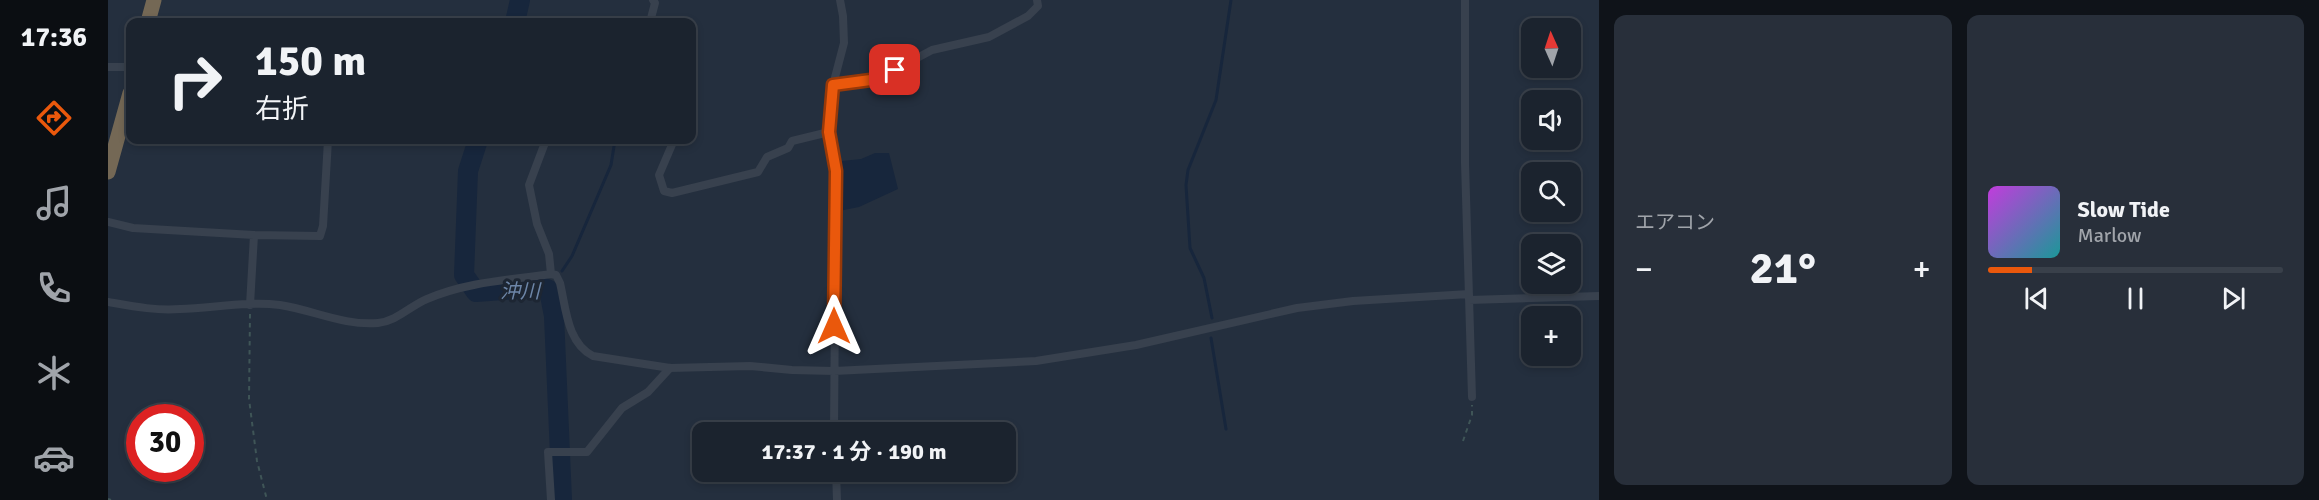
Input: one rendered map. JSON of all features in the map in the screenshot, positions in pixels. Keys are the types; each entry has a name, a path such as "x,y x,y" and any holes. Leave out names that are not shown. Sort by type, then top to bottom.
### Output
{"highway":[{"path":"149,18 154,0"},
{"path":"108,172 126,107"}],"street":[{"path":"651,18 655,3 653,0"},
{"path":"834,422 836,171 829,132 833,85 844,43 840,0"},
{"path":"833,85 878,79 932,50 989,37 1028,16 1038,6 1037,0"},
{"path":"1465,0 1465,163 1472,397"},
{"path":"108,67 126,67"},
{"path":"672,144 659,175 664,191 672,193 758,172 767,157 788,148 792,141 829,132"},
{"path":"108,222 133,228 254,236 320,236 323,226 328,144"},
{"path":"544,144 529,185 537,224 549,254 551,274"},
{"path":"250,305 254,236"},
{"path":"108,302 177,310 280,305 349,322 379,323 399,316 426,299 463,287 551,274 556,275 560,283 573,336 585,352 593,356 670,368 750,366 834,371 1036,361 1136,345 1297,308 1353,301 1599,296"},
{"path":"551,500 548,452 587,452 622,408 648,392 670,368"},
{"path":"836,482 837,500"}],"path":[{"path":"250,305 249,399 257,461 267,500"},
{"path":"1463,441 1472,415 1472,397"}],"water":[{"path":"875,153 889,153 898,189 859,207 839,211 842,161 861,159"}],"waterway":[{"name":"沖川","path":"516,18 520,0"},
{"path":"1212,318 1204,278 1190,248 1186,185 1188,170 1216,100 1231,0"},
{"name":"沖川","path":"477,144 468,171 464,275 476,292 542,287 549,290 554,316 562,500"},
{"path":"562,271 572,256 611,165 614,144"},
{"name":"沖川","path":"549,290 553,285"},
{"path":"1211,338 1226,429"}],"route":[{"path":"834,326 836,171 829,132 833,85 878,79 895,70"}]}
